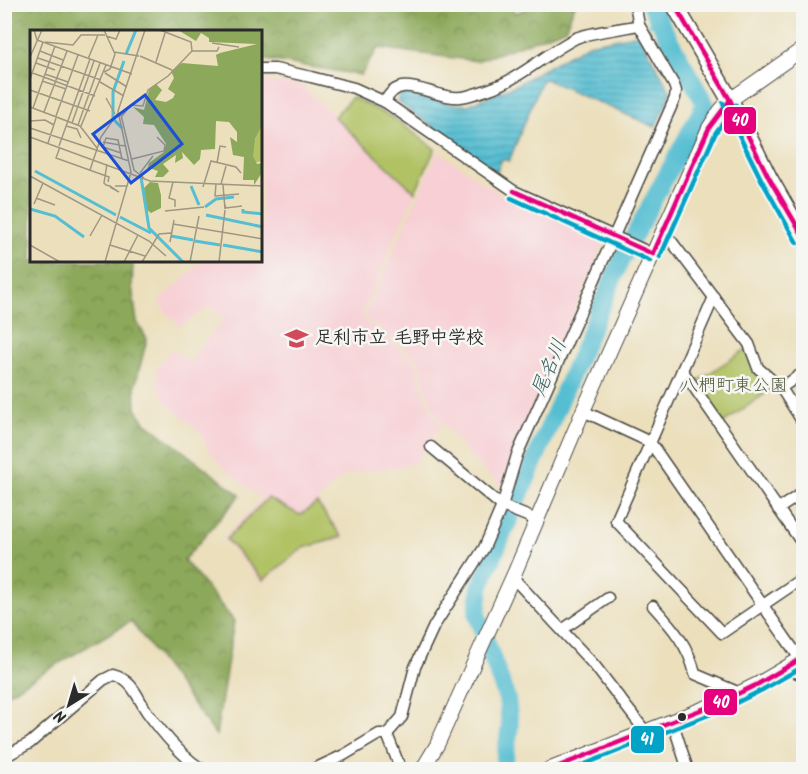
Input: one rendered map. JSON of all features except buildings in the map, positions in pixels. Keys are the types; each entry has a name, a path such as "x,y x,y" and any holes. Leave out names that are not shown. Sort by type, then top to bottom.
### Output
{"main road":[{"path":"674,4 730,100 769,178 804,239"}],"street":[{"path":"312,770 344,755 379,734 387,734 402,717 415,667 434,626 484,548 504,507 517,455 619,239 676,92 639,25 635,4"},
{"path":"385,102 388,94 396,87 409,86 446,97 465,96 502,84 578,37 639,25"},
{"path":"422,770 437,745 515,572 531,518 583,411 647,251 663,230 709,128 730,100 804,48"},
{"path":"262,69 275,69 354,88 385,102 505,186 526,198 647,251"},
{"path":"663,230 749,344 758,368 781,388 804,424"},
{"path":"714,297 616,521 722,633 804,577"},
{"path":"682,370 804,546"},
{"path":"781,388 804,372"},
{"path":"548,770 740,693 802,658 650,442 583,411"},
{"path":"431,447 504,507 531,518"},
{"path":"778,509 804,492"},
{"path":"515,572 516,581 595,666 645,731"},
{"path":"562,630 608,598"},
{"path":"653,606 676,632 692,659 694,674 740,693"},
{"path":"784,668 804,675"},
{"path":"4,757 30,742 103,680 113,675 131,685 148,712 180,751 190,762 204,770"},
{"path":"672,720 688,770"},
{"path":"387,734 401,770"}],"shaded area":[{"name":"足利市立 毛野中学校","path":"262,80 301,85 415,192 361,317 416,362 433,414 442,425 414,464 344,475 317,501 345,538 304,549 262,583 223,539 262,499 225,469 209,451 201,433 166,403 158,387 157,368 172,349 190,362 224,319 211,308 206,308 180,327 158,303 201,262 262,262"},
{"path":"438,151 498,193 600,239 602,246 500,492 497,482 472,459 435,413 424,383 419,360 364,317"}],"green space":[{"path":"5,5 508,5 515,13 536,5 575,5 565,29 477,61 378,48 361,75 262,59 262,30 30,30 30,262 133,262 132,286 137,322 147,339 135,386 136,409 145,422 240,495 184,560 234,621 216,735 131,621 5,695"},
{"path":"352,97 395,119 435,149 415,192 334,117"},
{"name":"八椚町東公園","path":"746,349 773,388 723,423 695,383"},
{"path":"268,498 300,515 317,503 342,537 303,548 263,580 226,539"}],"water":[{"path":"639,34 670,91 670,96 655,127 545,79 542,80 509,161 502,159 497,172 398,102 398,98 403,93 411,93 449,104 468,105 516,85 588,44"}],"waterway":[{"name":"尾名川","path":"503,770 510,726 507,699 477,615 480,587 621,260 705,104 650,4"},
{"path":"648,25 657,19"}],"transit line":[{"name":"40","path":"674,4 730,100 769,178 804,238"},
{"name":"40","path":"653,254 709,128 730,100"},
{"name":"41","path":"723,103 762,181 797,243"},
{"name":"41","path":"660,257 716,132 736,105"},
{"name":"40","path":"514,191 653,254"},
{"name":"41","path":"511,198 650,261"},
{"name":"40","path":"549,770 723,701 804,657"},
{"name":"41","path":"570,770 726,708 804,666"}],"place":[{"name":"足利市立 毛野中学校","path":"297,338"}]}
